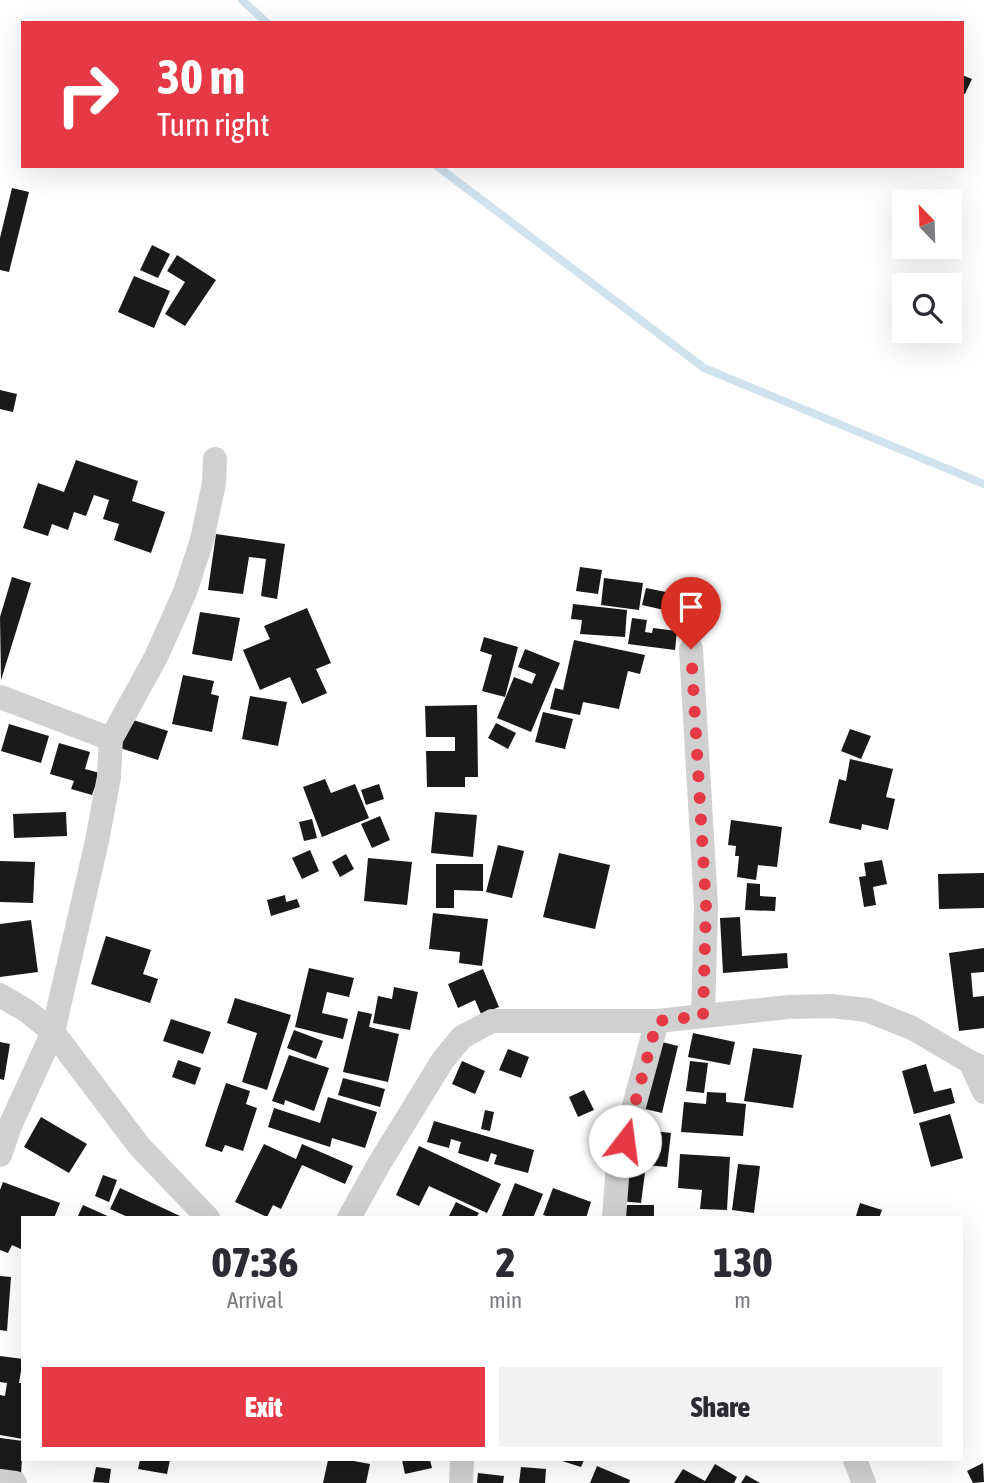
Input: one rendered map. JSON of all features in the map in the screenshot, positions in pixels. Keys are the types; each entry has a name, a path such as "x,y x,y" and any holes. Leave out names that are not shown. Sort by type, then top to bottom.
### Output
{"street":[{"path":"0,1155 10,1126 53,1032 110,777 111,739 156,657 185,592 202,540 214,483 215,459"},
{"path":"691,649 706,906 703,1016"},
{"path":"0,697 111,739"},
{"path":"0,995 27,1011 53,1032 140,1147 206,1216"},
{"path":"350,1216 443,1060 462,1037 492,1021 657,1021 789,1007 831,1006 867,1010 912,1028 977,1065 984,1092"},
{"path":"614,1216 618,1165 657,1021"},
{"path":"461,1483 462,1461"},
{"path":"855,1461 864,1483"},
{"path":"0,1481 15,1483"}],"building":[{"path":"964,76 972,79 964,94"},
{"path":"12,188 29,192 9,272 0,270 0,238"},
{"path":"152,245 170,254 158,278 140,270"},
{"path":"177,255 216,280 185,326 165,314 185,282 167,271"},
{"path":"134,276 170,291 154,328 118,312"},
{"path":"0,390 17,394 13,412 0,409"},
{"path":"76,460 138,481 132,501 165,512 151,553 114,540 119,524 103,519 109,500 94,495 86,516 74,512 68,530 52,524 48,536 23,528 38,483 64,492"},
{"path":"216,534 285,544 277,599 261,596 266,559 249,557 243,594 208,590"},
{"path":"580,567 602,570 598,594 576,591"},
{"path":"12,577 31,583 1,680 0,617"},
{"path":"604,578 643,583 639,610 601,605"},
{"path":"646,588 676,594 673,612 642,605"},
{"path":"573,604 627,610 625,637 580,634 582,620 571,619"},
{"path":"307,608 331,663 316,669 327,693 302,704 290,677 260,690 243,650 270,639 264,626"},
{"path":"200,612 240,618 232,661 192,654"},
{"path":"632,618 647,620 645,632 652,633 653,628 677,631 675,650 628,644"},
{"path":"484,637 518,647 505,697 482,691 492,655 480,651"},
{"path":"574,640 645,655 640,674 628,671 619,709 583,702 580,715 550,709 555,688 563,690"},
{"path":"525,649 560,663 531,732 497,718 514,677 532,684 536,674 518,667"},
{"path":"183,675 214,681 211,694 219,696 212,732 172,724"},
{"path":"250,696 287,702 278,746 242,739"},
{"path":"477,705 478,777 465,777 465,787 427,787 426,751 455,751 455,737 426,737 425,706"},
{"path":"543,712 573,719 565,749 535,742"},
{"path":"130,719 168,731 158,760 120,748"},
{"path":"496,723 516,733 508,749 488,738"},
{"path":"9,724 49,736 41,763 1,751"},
{"path":"850,729 871,736 861,759 841,751"},
{"path":"59,743 90,752 85,769 100,773 92,795 71,789 74,781 50,774"},
{"path":"850,759 893,769 886,797 895,799 888,830 862,824 861,830 829,823 839,779 846,781"},
{"path":"325,779 331,793 355,784 369,818 322,837 303,787"},
{"path":"379,784 384,799 366,805 361,790"},
{"path":"66,812 67,836 14,838 13,814"},
{"path":"435,812 477,815 473,857 431,853"},
{"path":"380,816 390,840 372,848 361,824"},
{"path":"312,819 317,838 304,841 299,822"},
{"path":"731,820 782,827 777,867 758,865 756,880 737,877 739,856 735,856 736,846 728,845"},
{"path":"498,845 524,851 512,898 486,892"},
{"path":"310,850 319,871 302,879 292,858"},
{"path":"559,853 610,865 595,929 543,917"},
{"path":"346,854 354,869 340,877 332,862"},
{"path":"368,858 412,862 407,905 364,901"},
{"path":"882,860 887,884 873,887 876,905 864,907 859,877 866,876 864,863"},
{"path":"0,861 35,862 33,903 0,902"},
{"path":"436,864 483,864 483,891 454,890 454,908 436,908"},
{"path":"984,873 984,908 939,909 938,874"},
{"path":"747,883 760,884 760,896 776,897 775,911 745,910"},
{"path":"285,895 286,902 297,899 300,907 271,916 267,900"},
{"path":"433,913 488,919 482,966 459,963 460,952 429,949"},
{"path":"740,917 742,956 787,953 788,968 723,973 720,918"},
{"path":"31,920 38,972 0,977 0,924"},
{"path":"106,936 151,950 143,974 158,979 150,1003 91,984"},
{"path":"984,948 984,972 971,973 973,997 984,996 984,1028 959,1031 949,953"},
{"path":"309,968 354,978 349,997 327,992 322,1013 348,1019 343,1039 295,1027"},
{"path":"483,969 499,1007 481,1014 475,1000 458,1008 448,984"},
{"path":"394,987 418,992 410,1030 373,1023 378,996 392,999"},
{"path":"235,998 291,1015 267,1090 242,1082 257,1033 227,1023"},
{"path":"358,1011 372,1014 369,1027 399,1034 388,1082 343,1072"},
{"path":"171,1019 211,1032 203,1054 163,1041"},
{"path":"294,1030 323,1041 316,1059 287,1048"},
{"path":"693,1033 735,1042 730,1065 688,1057"},
{"path":"658,1041 678,1046 662,1113 641,1108"},
{"path":"0,1042 10,1044 4,1080 0,1079"},
{"path":"753,1048 802,1055 793,1108 744,1101"},
{"path":"508,1049 529,1057 521,1078 499,1070"},
{"path":"289,1055 329,1068 314,1111 285,1100 284,1105 272,1101"},
{"path":"178,1060 201,1068 195,1085 172,1077"},
{"path":"462,1061 485,1071 475,1094 452,1084"},
{"path":"690,1061 708,1063 704,1093 686,1091"},
{"path":"926,1064 934,1092 951,1088 955,1103 914,1114 902,1071"},
{"path":"343,1078 385,1089 380,1107 338,1095"},
{"path":"226,1083 250,1091 246,1104 257,1108 243,1151 225,1145 222,1152 205,1146"},
{"path":"584,1090 594,1110 578,1117 569,1097"},
{"path":"707,1092 726,1093 726,1102 746,1104 743,1136 681,1132 684,1102 706,1104"},
{"path":"328,1097 377,1112 365,1148 332,1138 330,1147 268,1127 274,1108 320,1123"},
{"path":"485,1110 494,1112 490,1131 481,1129"},
{"path":"950,1114 963,1158 931,1167 919,1123"},
{"path":"41,1117 87,1144 69,1173 24,1147"},
{"path":"434,1121 534,1150 528,1173 494,1164 497,1155 491,1153 488,1162 458,1153 461,1142 451,1139 449,1148 427,1142"},
{"path":"628,1128 671,1133 667,1167 646,1165 641,1203 620,1201"},
{"path":"264,1144 296,1159 302,1144 353,1166 345,1184 302,1165 281,1209 273,1205 268,1216 235,1202"},
{"path":"419,1146 501,1184 487,1213 429,1186 419,1206 396,1195"},
{"path":"680,1154 730,1157 727,1210 700,1209 702,1190 678,1188"},
{"path":"738,1164 760,1166 754,1213 732,1210"},
{"path":"103,1175 117,1180 109,1202 95,1196"},
{"path":"3,1182 60,1203 55,1216 21,1216 21,1249 12,1245 8,1253 0,1250 0,1190"},
{"path":"515,1183 543,1194 534,1216 502,1216"},
{"path":"120,1188 180,1216 126,1216 110,1209"},
{"path":"553,1188 591,1202 587,1216 543,1215"},
{"path":"456,1202 479,1213 477,1216 449,1216"},
{"path":"860,1203 882,1210 880,1216 856,1216"},
{"path":"83,1205 108,1216 78,1216"},
{"path":"620,1205 654,1205 654,1216 620,1216"},
{"path":"0,1276 11,1277 7,1331 0,1330"},
{"path":"0,1356 21,1359 21,1439 0,1435 0,1395 5,1396 7,1383 0,1382"},
{"path":"0,1438 21,1441 21,1475 0,1472"},
{"path":"140,1461 170,1461 167,1474 138,1469"},
{"path":"328,1461 370,1464 366,1483 323,1483"},
{"path":"402,1461 430,1461 432,1468 405,1474"},
{"path":"562,1461 584,1461 581,1467"},
{"path":"983,1463 984,1482 973,1483 967,1471"},
{"path":"715,1464 737,1477 734,1483 674,1483 683,1469 705,1481"},
{"path":"597,1466 630,1480 629,1483 590,1483"},
{"path":"96,1467 111,1469 109,1483 93,1482"},
{"path":"521,1467 546,1469 545,1483 519,1483"},
{"path":"478,1473 504,1476 503,1483 477,1483"},
{"path":"746,1475 760,1483 741,1483"}],"waterway":[{"path":"242,0 265,21"},
{"path":"440,168 704,368 984,484"}],"route":[{"path":"625,1141 657,1021 703,1016 706,906 691,649"}]}
